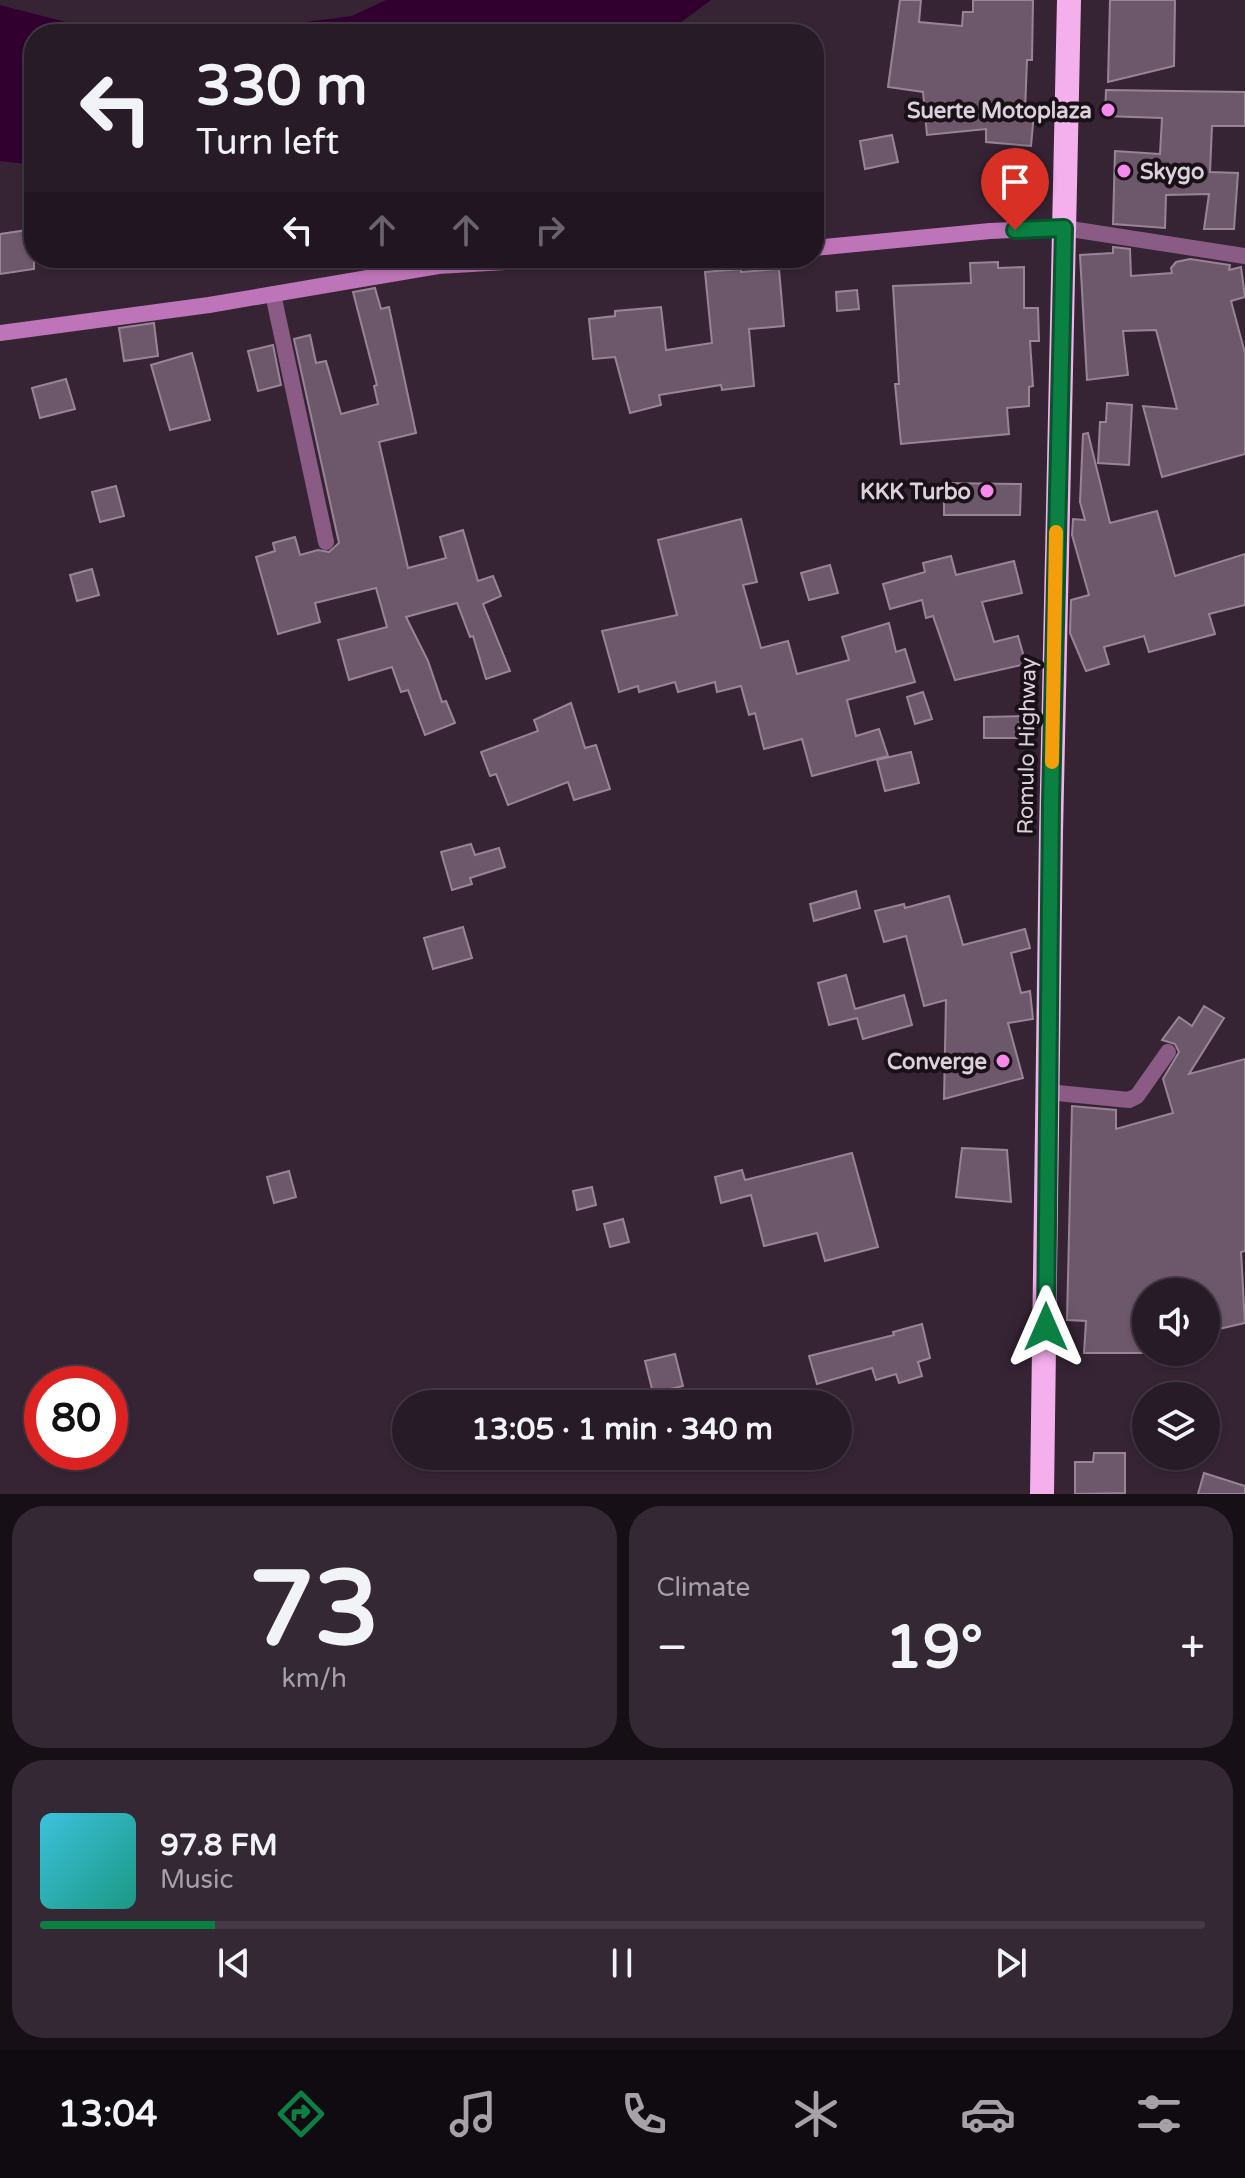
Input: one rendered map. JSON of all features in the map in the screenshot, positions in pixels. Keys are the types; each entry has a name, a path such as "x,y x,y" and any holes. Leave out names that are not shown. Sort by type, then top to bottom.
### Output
{"highway":[{"name":"Romulo Highway","path":"1042,1494 1069,0"}],"street":[{"path":"824,247 990,231 1064,228 1245,256"},
{"path":"0,333 273,294 426,268"},
{"path":"273,294 326,542"},
{"path":"1047,1092 1129,1100 1137,1096 1168,1052"}],"shaded area":[{"path":"386,0 711,0 679,24 288,24 352,16"},
{"path":"0,5 73,24 24,24 24,164 0,161"}],"building":[{"path":"900,0 921,0 919,22 962,26 963,12 973,12 973,0 1033,0 1032,60 1027,60 1025,112 1034,113 1031,146 986,142 986,129 927,135 923,92 888,87"},
{"path":"1110,0 1175,0 1174,66 1108,82"},
{"path":"1106,90 1245,92 1245,126 1212,126 1210,172 1238,173 1234,229 1204,229 1209,194 1166,195 1165,228 1113,224 1115,151 1160,154 1162,118 1105,116"},
{"path":"892,135 898,162 865,169 860,141"},
{"path":"24,230 24,268 34,269 0,274 0,234"},
{"path":"1113,247 1130,249 1131,276 1172,273 1171,268 1176,262 1190,259 1230,265 1229,270 1241,267 1245,297 1231,301 1245,353 1245,454 1162,477 1143,406 1177,409 1156,330 1123,331 1128,375 1087,380 1080,255 1113,253"},
{"path":"998,262 998,268 1024,267 1024,308 1038,308 1039,341 1030,341 1033,386 1029,387 1029,406 1007,408 1009,434 901,444 895,384 899,384 893,286 971,283 970,263"},
{"path":"741,269 741,272 779,269 784,326 749,329 754,386 722,390 721,385 659,395 661,405 630,413 615,357 593,359 589,319 615,316 615,311 661,307 666,350 712,343 705,272"},
{"path":"375,288 381,309 389,307 416,433 379,442 408,568 446,558 440,537 463,530 478,581 493,576 501,596 483,604 510,671 486,679 473,636 470,637 457,603 406,617 428,661 442,702 446,701 455,723 425,735 408,690 401,692 392,667 349,680 338,640 387,627 376,588 315,603 320,622 278,634 256,557 275,551 273,543 295,537 300,555 318,550 329,552 339,543 294,339 310,335 316,363 326,361 341,414 378,404 374,386 377,385 353,292"},
{"path":"857,290 859,309 837,311 836,292"},
{"path":"154,323 158,356 124,361 119,328"},
{"path":"273,345 281,385 258,391 248,351"},
{"path":"192,353 210,420 170,430 151,365"},
{"path":"66,379 75,409 40,418 32,388"},
{"path":"1107,403 1132,405 1129,465 1098,463 1100,422 1106,422"},
{"path":"1088,433 1110,523 1157,511 1175,576 1245,554 1245,605 1209,614 1215,634 1149,652 1144,636 1104,647 1109,664 1086,671 1070,633 1071,600 1089,595 1072,535 1073,519 1085,520 1080,502 1083,434"},
{"path":"944,483 1021,484 1020,515 944,515"},
{"path":"116,486 124,516 100,522 92,492"},
{"path":"741,519 757,582 743,585 761,648 788,641 797,674 849,660 842,637 889,623 896,652 905,649 915,682 847,700 856,736 879,729 888,756 812,776 802,739 764,749 755,713 749,715 741,686 717,692 715,682 678,692 675,682 639,692 638,686 619,692 602,631 677,615 658,540"},
{"path":"951,556 956,575 1014,561 1022,593 982,602 994,642 1018,636 1026,664 955,680 933,616 926,618 922,600 890,609 883,584 925,572 923,563"},
{"path":"830,565 838,593 809,600 801,573"},
{"path":"92,569 99,595 77,601 70,575"},
{"path":"923,692 932,719 915,724 907,697"},
{"path":"571,703 585,748 596,745 610,789 574,800 568,782 508,805 496,774 490,776 481,752 538,731 534,720"},
{"path":"1024,716 1026,738 984,738 984,717"},
{"path":"911,752 919,783 885,791 877,760"},
{"path":"471,844 475,855 499,848 505,867 470,878 472,884 452,890 441,852"},
{"path":"856,891 860,908 814,921 810,904"},
{"path":"949,896 963,945 1025,929 1030,948 1011,953 1021,993 1030,991 1033,1019 1008,1023 1023,1078 944,1099 946,1000 924,1006 906,936 884,942 875,911 904,904 905,908"},
{"path":"463,927 472,958 433,969 424,938"},
{"path":"846,975 855,1009 904,995 912,1025 863,1039 857,1018 829,1025 818,983"},
{"path":"1204,1006 1224,1018 1189,1074 1245,1059 1245,1251 1241,1252 1245,1323 1220,1329 1220,1278 1132,1278 1132,1353 1084,1353 1086,1321 1067,1320 1072,1106 1116,1110 1116,1129 1173,1113 1163,1079 1179,1052 1175,1044 1162,1040 1179,1017 1192,1026"},
{"path":"962,1148 1007,1150 1011,1202 956,1197"},
{"path":"852,1153 878,1247 825,1261 817,1233 764,1246 751,1195 721,1203 715,1177 742,1170 745,1180"},
{"path":"289,1171 296,1197 274,1203 267,1177"},
{"path":"592,1187 596,1205 577,1210 573,1191"},
{"path":"623,1219 629,1242 610,1247 604,1224"},
{"path":"922,1324 930,1358 918,1362 922,1376 899,1383 896,1374 876,1380 872,1368 817,1384 809,1356 894,1335 893,1332"},
{"path":"675,1354 683,1386 652,1390 645,1361"},
{"path":"1094,1453 1125,1453 1125,1493 1075,1494 1075,1462 1093,1462"},
{"path":"1204,1473 1245,1486 1245,1494 1198,1494"}],"slow traffic":[{"path":"1052,762 1056,532"}],"place":[{"name":"Suerte Motoplaza","path":"1108,110"},
{"name":"Skygo","path":"1124,171"},
{"name":"KKK Turbo","path":"987,491"},
{"name":"Converge","path":"1003,1061"}],"route":[{"path":"1015,230 1064,228 1051,803 1046,1327"}]}
